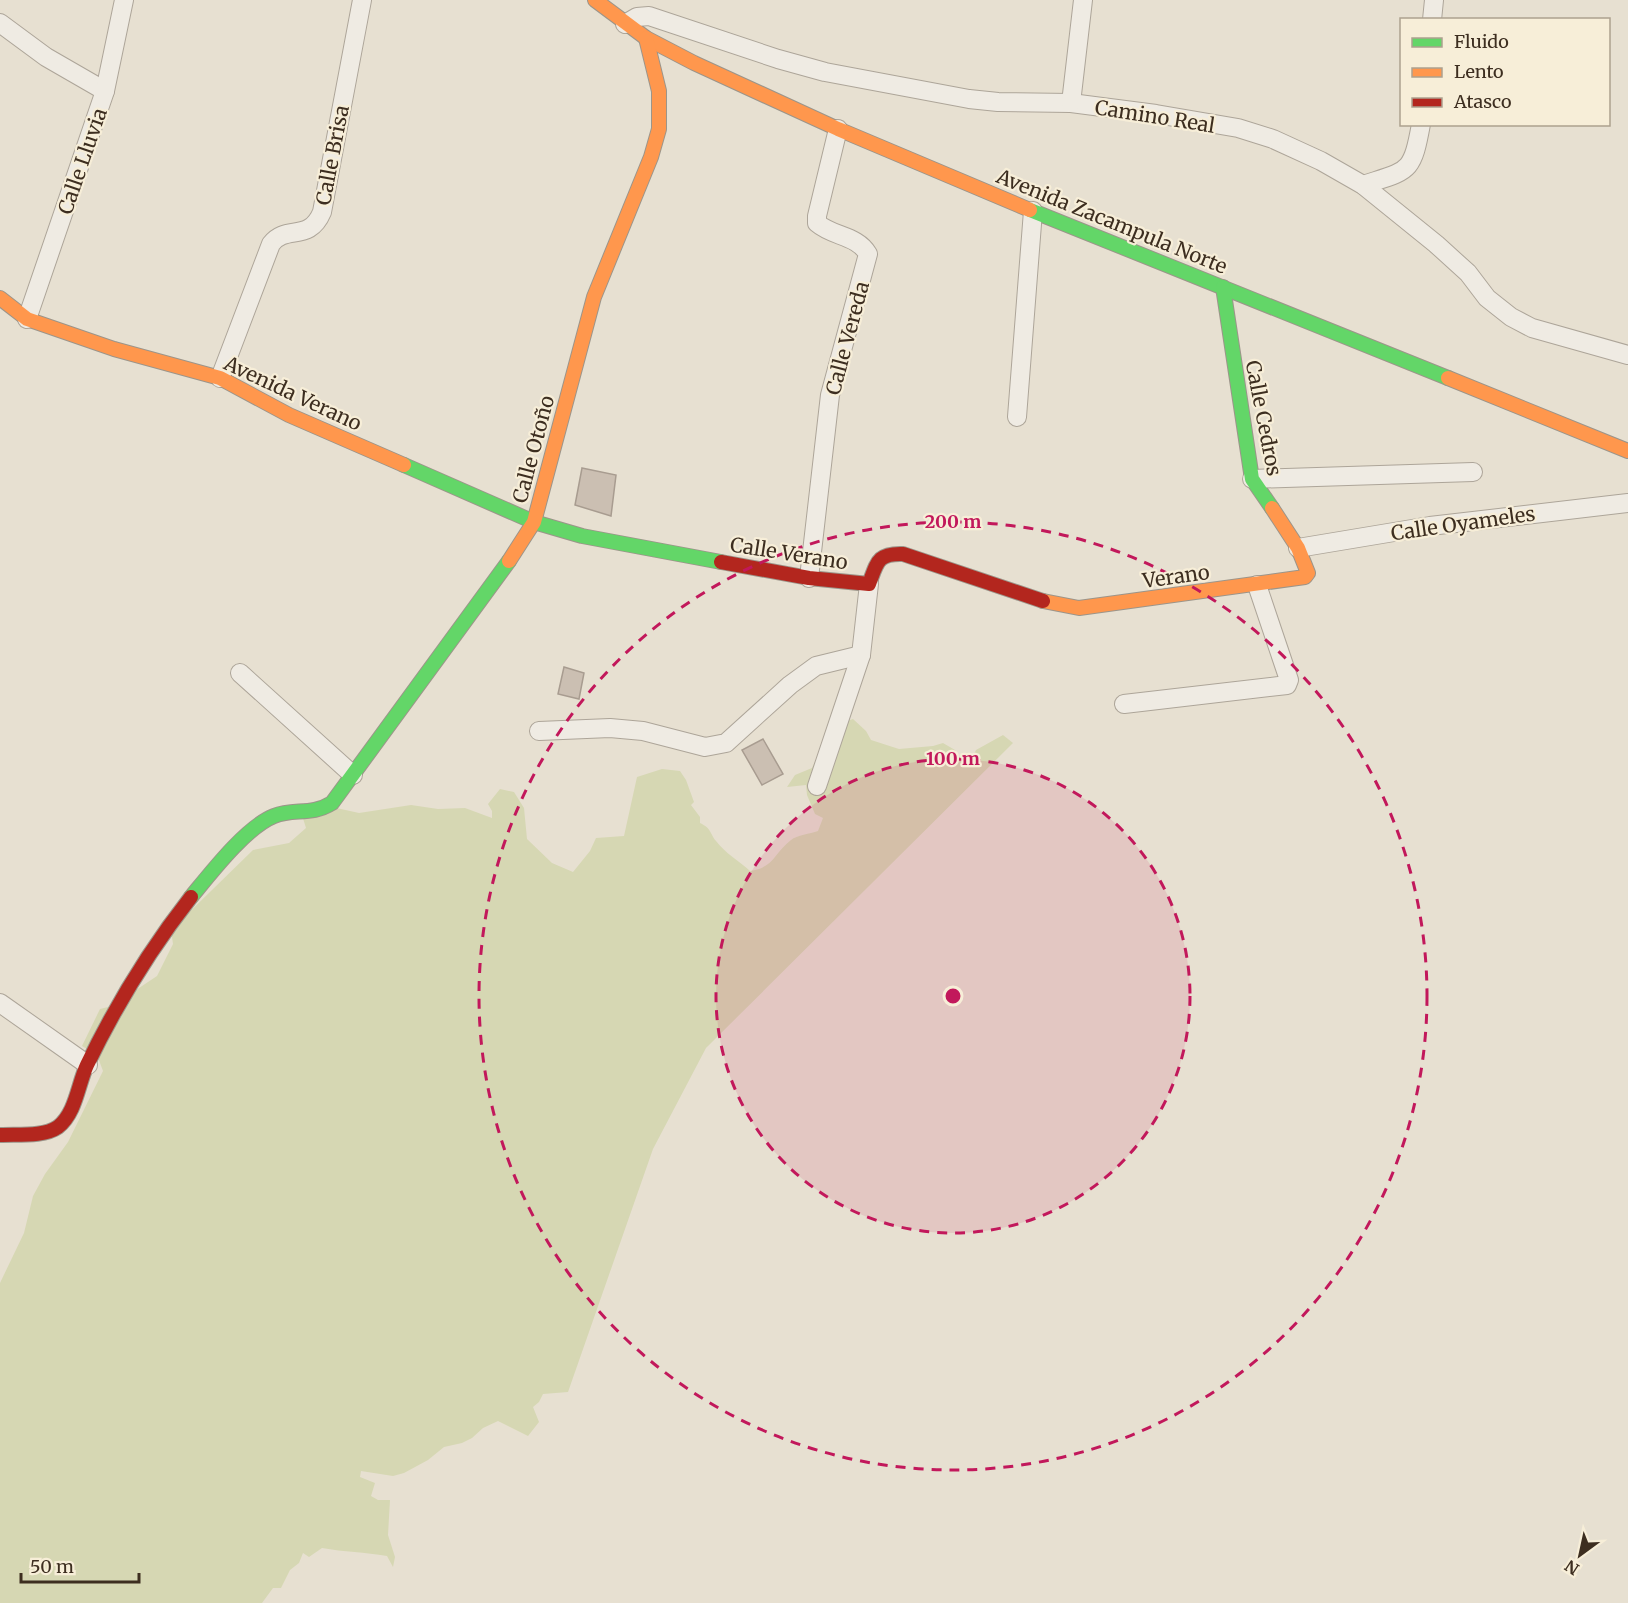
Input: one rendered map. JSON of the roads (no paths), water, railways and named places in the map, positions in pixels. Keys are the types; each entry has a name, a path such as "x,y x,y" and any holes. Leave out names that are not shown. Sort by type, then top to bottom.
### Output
{"street":[{"name":"Calle Lluvia","path":"27,319 105,91 124,0"},
{"name":"Calle Brisa","path":"220,378 272,244 278,237 307,231 315,225 322,212 362,0"},
{"name":"Avenida Zacampula Norte","path":"595,0 646,39 838,129 1033,212 1628,451"},
{"path":"1071,103 1083,0"},
{"path":"1432,18 1434,0"},
{"name":"Camino Real","path":"625,24 637,17 649,16 803,66 969,99 998,102 1071,103 1156,114 1238,128 1273,139 1321,161 1363,185 1444,251 1468,273 1487,298 1510,317 1532,328 1628,355"},
{"path":"0,23 46,57 105,91"},
{"name":"Calle Otoño","path":"88,1065 139,973 173,921 221,862 250,833 271,817 317,812 332,803 500,575 534,522 594,297 651,157 659,129 659,91 646,39"},
{"path":"1363,185 1402,172 1411,163 1420,126"},
{"name":"Calle Vereda","path":"809,578 830,395 868,254 860,244 825,230 817,223 838,129"},
{"path":"1017,417 1033,212"},
{"name":"Calle Cedros","path":"1223,287 1252,479 1298,548 1308,571 1305,577"},
{"name":"Avenida Verano","path":"0,298 27,319 114,349 220,378 289,415 534,522"},
{"path":"1252,479 1473,472"},
{"name":"Calle Oyameles","path":"1298,548 1430,526 1628,503"},
{"name":"Calle Verano","path":"534,522 592,538 809,578 869,584 878,561 889,552 903,554 1051,604"},
{"name":"Verano","path":"1051,604 1079,608 1110,605 1305,577"},
{"path":"817,786 861,655 869,584"},
{"path":"1124,704 1287,685 1289,680 1257,585"},
{"path":"539,731 610,728 644,731 705,747 726,743 790,685 816,666 861,655"},
{"path":"240,673 353,775"},
{"path":"0,1004 88,1065 68,1113 60,1126 51,1131 0,1135"}]}
